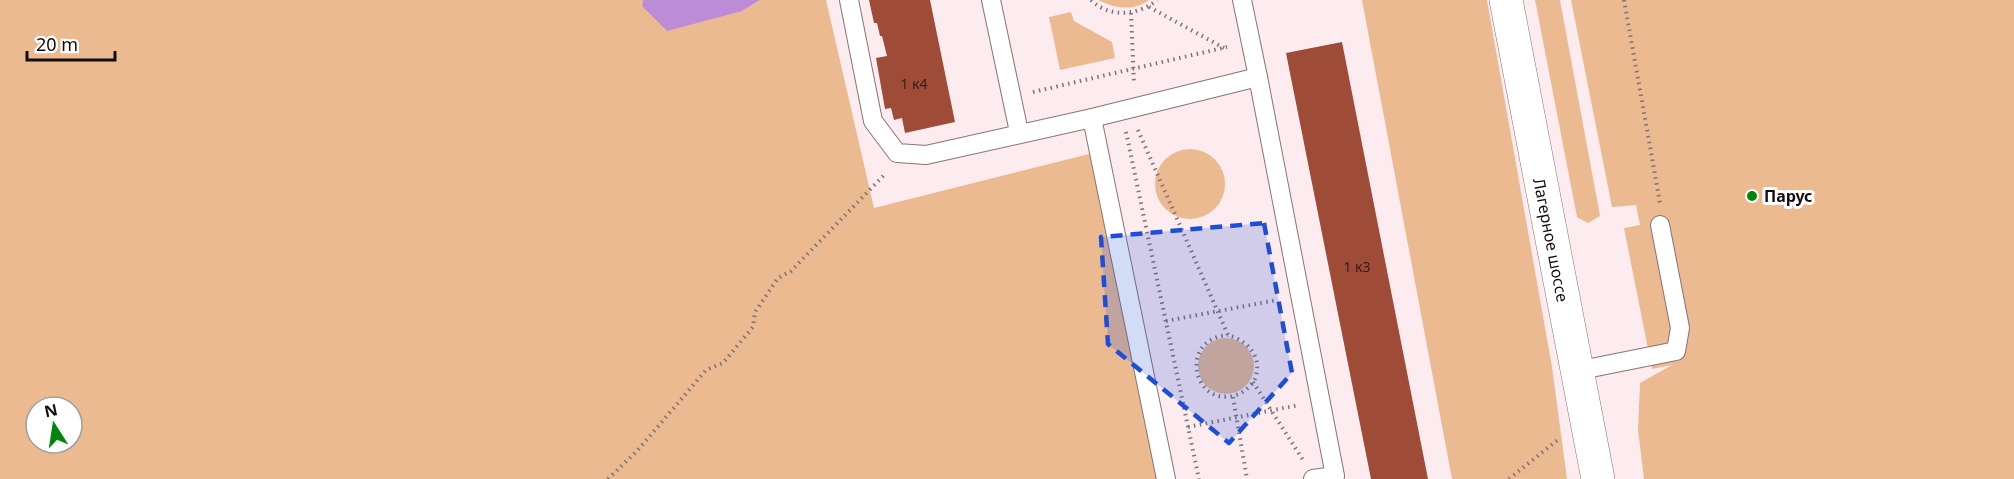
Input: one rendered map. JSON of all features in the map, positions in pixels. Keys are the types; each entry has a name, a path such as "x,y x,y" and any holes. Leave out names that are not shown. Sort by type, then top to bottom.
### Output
{"street":[{"name":"Лагерное шоссе","path":"1506,0 1598,479"}],"lane":[{"path":"849,0 873,121 897,153 926,155 1258,77"},
{"path":"991,0 1019,132"},
{"path":"1242,0 1335,476 1314,479"},
{"path":"1092,117 1166,479"},
{"path":"1576,371 1676,351 1680,328 1660,225"}],"path":[{"path":"1091,0 1113,12 1131,13 1149,7 1157,0"},
{"path":"1624,0 1660,200 1660,225"},
{"path":"1149,7 1224,48"},
{"path":"1131,13 1137,127 1228,335 1245,342 1255,354 1257,368 1253,382 1242,393 1233,396 1211,393 1201,384 1196,367 1199,352 1206,343 1228,335"},
{"path":"1011,97 1251,41"},
{"path":"1137,127 1125,128 1199,479"},
{"path":"608,479 638,450 706,370 723,363 753,327 755,312 778,278 791,271 889,170 897,153"},
{"path":"1166,321 1301,296"},
{"path":"1253,382 1314,479"},
{"path":"1233,396 1247,479"},
{"path":"1188,427 1321,400"},
{"path":"1509,479 1558,440 1588,427"}],"highlighted area":[{"path":"1264,223 1292,373 1229,443 1108,344 1101,237"}],"shaded area":[{"path":"0,0 643,0 642,6 742,11 760,0 826,0 874,208 1093,153 1159,479 0,479"},
{"path":"643,0 760,0 742,11 667,31 642,6"},
{"path":"1098,0 1149,0 1137,6 1124,8"},
{"path":"1362,0 1487,0 1552,367 1567,479 1452,479"},
{"path":"1535,0 1560,0 1600,216 1588,223 1577,217"},
{"path":"1571,0 2014,0 2014,479 1644,479 1638,430 1640,383 1672,365 1652,369 1624,228 1640,225 1636,205 1612,207"},
{"path":"1071,12 1074,21 1112,42 1115,58 1060,70 1049,17"},
{"path":"1190,149 1209,155 1219,165 1225,184 1219,203 1209,213 1190,219 1171,213 1161,203 1155,184 1161,165 1171,155"},
{"path":"1220,338 1232,338 1242,342 1250,350 1254,366 1250,382 1242,390 1232,394 1220,394 1210,390 1202,382 1198,372 1198,360 1202,350 1210,342"}],"building":[{"path":"869,0 930,0 955,122 905,133 902,118 894,120 891,108 885,109 876,58 887,56 877,23 874,23"},
{"path":"1342,42 1428,479 1371,479 1286,53"}],"place":[{"name":"Парус","path":"1752,196"}]}
